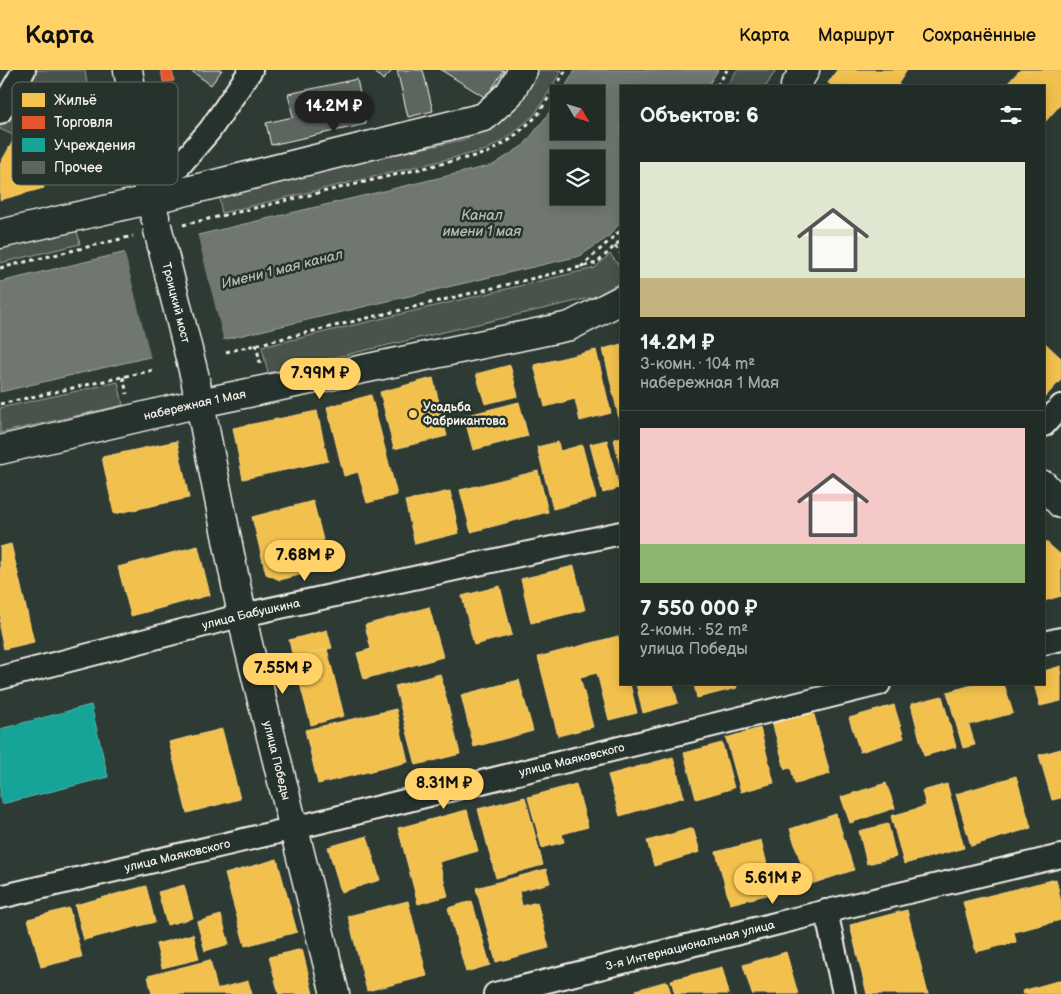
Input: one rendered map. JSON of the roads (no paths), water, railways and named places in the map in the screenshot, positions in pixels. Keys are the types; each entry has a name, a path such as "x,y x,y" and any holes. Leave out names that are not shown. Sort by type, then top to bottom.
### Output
{"main road":[{"path":"0,234 150,200 484,117 509,94 523,70"},
{"path":"797,85 805,70"},
{"name":"Троицкий мост","path":"147,185 198,391"},
{"name":"набережная 1 Мая","path":"0,450 198,391 570,326 620,301"},
{"name":"улица Победы","path":"198,391 248,640 335,994"},
{"path":"1045,486 1061,504"}],"street":[{"path":"17,82 24,70"},
{"path":"178,167 210,130 251,70"},
{"path":"0,112 12,91"},
{"path":"150,200 163,185"},
{"path":"1045,424 1061,406"},
{"name":"улица Бабушкина","path":"0,678 243,615 620,533"},
{"path":"1045,643 1061,639"},
{"name":"улица Маяковского","path":"0,897 295,828 875,685"},
{"name":"3-я Интернациональная улица","path":"495,994 826,911 1061,856"},
{"path":"826,911 844,994"}],"water":[{"name":"Канал имени 1 мая","path":"575,70 718,70 709,85 620,85 620,223 608,237 580,256 0,392 0,282 493,165 524,145 550,111 550,140 605,140 605,85 566,85"}],"place":[{"name":"Усадьба Фабрикантова","path":"413,414"}],"water label":[{"name":"Имени 1 мая канал","path":"282,269"}]}
